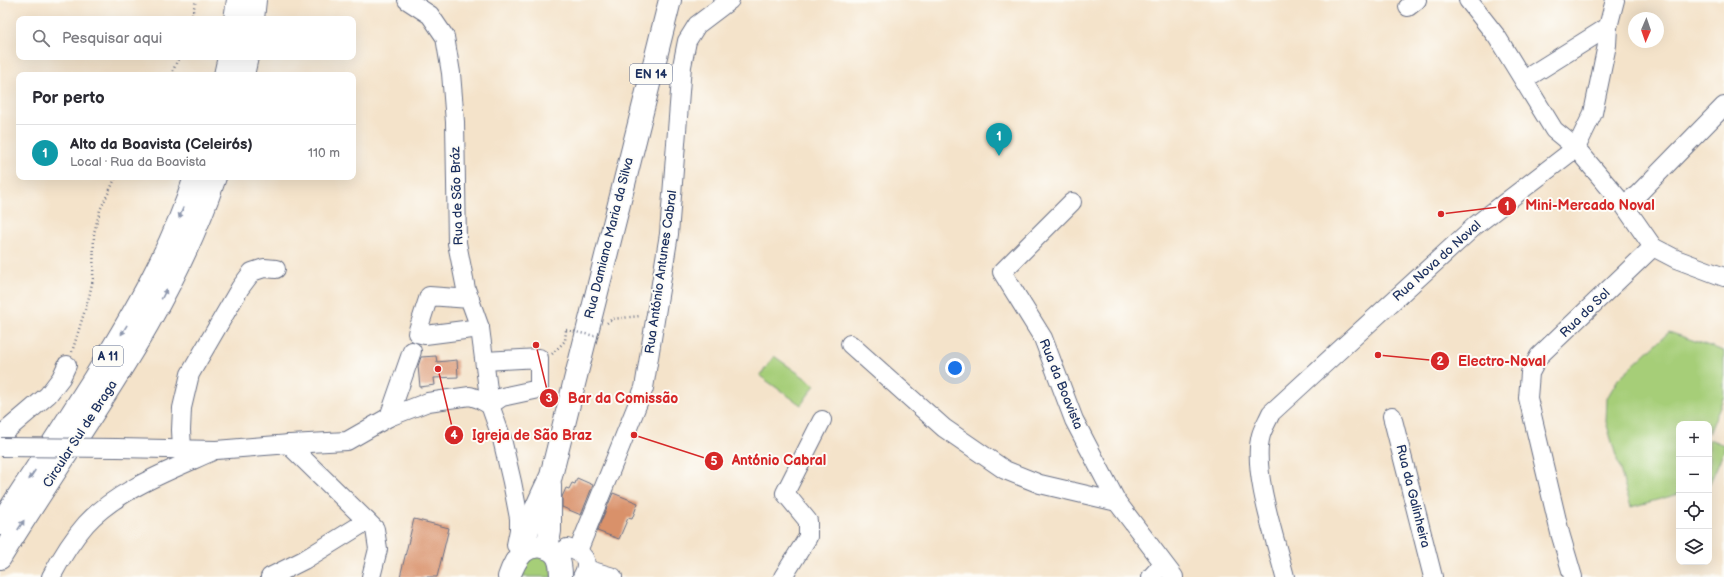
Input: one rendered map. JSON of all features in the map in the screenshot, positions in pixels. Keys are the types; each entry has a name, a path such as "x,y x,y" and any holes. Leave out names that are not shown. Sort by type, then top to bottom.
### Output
{"main road":[{"path":"235,16 238,0"},
{"path":"253,16 256,0"},
{"name":"Rua Damiana Maria da Silva","path":"516,564 537,505 550,476 670,0"},
{"path":"226,72 228,60"},
{"path":"244,72 246,60"},
{"name":"Circular Sul de Braga","path":"0,524 63,428 130,319 156,271 195,180"},
{"name":"Circular Sul de Braga","path":"0,558 100,404 146,329 190,241 213,180"},
{"name":"Rua Damiana Maria da Silva","path":"550,476 558,546 557,556 561,577"},
{"path":"516,564 533,547 558,546"}],"street":[{"name":"Rua de São Bráz","path":"407,0 430,15 445,37 451,73 455,122 457,243 470,299 480,328 490,405 502,439 519,518 516,564"},
{"name":"Rua António Antunes Cabral","path":"558,546 644,388 669,234 682,66 687,42 697,25 730,0"},
{"path":"1468,0 1497,37 1554,130 1576,148 1624,204 1654,247 1676,259 1724,277"},
{"path":"1576,148 1593,113 1607,45 1608,27 1616,0"},
{"path":"1533,74 1608,27"},
{"path":"1624,204 1637,195 1724,106"},
{"name":"Rua Nova do Noval","path":"1285,577 1261,482 1259,459 1261,436 1271,413 1476,224 1576,148"},
{"name":"Rua da Boavista","path":"1072,202 1002,272 1043,338 1074,420 1117,502 1169,570"},
{"name":"Rua do Sol","path":"1573,577 1560,533 1528,398 1530,373 1539,356 1654,247"},
{"path":"182,449 182,408 190,374 240,288 252,272 264,268 276,269"},
{"path":"470,299 429,296 417,333 425,335 480,328"},
{"path":"850,344 944,428 1005,470 1040,484 1117,502"},
{"path":"389,417 414,346"},
{"path":"0,443 216,450 347,441 389,417 428,402 454,397 470,396 479,398 490,405 502,397 539,389 539,358 484,361"},
{"path":"0,443 48,395 61,378 67,365"},
{"name":"Rua da Galinheira","path":"1392,416 1433,577"},
{"path":"782,577 808,536 808,521 785,492 822,420"},
{"path":"288,444 375,529 378,549 371,577"},
{"path":"50,577 72,541 87,523 106,507 128,492 167,471 216,450"},
{"path":"512,482 522,494 537,505 558,546 584,557 584,573 613,577"},
{"path":"270,577 304,560 367,521"},
{"path":"1151,577 1169,570"}],"path":[{"path":"192,16 196,0"},
{"path":"172,72 178,60"},
{"path":"67,365 89,297 93,279 94,233 100,210 115,180"},
{"path":"603,327 612,319 657,314"},
{"path":"549,358 565,341 566,330 600,337 602,332"}],"green space":[{"path":"1669,332 1724,351 1724,396 1712,426 1712,421 1676,421 1676,495 1631,507 1606,422 1607,398 1618,379"},
{"path":"774,356 815,385 801,405 760,376"},
{"path":"1712,440 1724,445 1724,451 1712,478"},
{"path":"537,556 542,557 549,563 552,577 518,577 530,558"}],"building":[{"path":"436,356 437,362 457,360 458,377 434,378 435,385 420,387 418,366 421,357"},
{"path":"577,478 593,485 581,515 562,507 562,497 566,488 569,489 572,483 575,484"},
{"path":"613,493 638,503 632,519 628,518 619,539 597,531"},
{"path":"414,519 449,528 437,577 400,577"}],"place":[{"name":"Alto da Boavista (Celeirós)","path":"999,156"},
{"name":"Mini-Mercado Noval","path":"1441,214"},
{"name":"Bar da Comissão","path":"536,345"},
{"name":"Electro-Noval","path":"1378,355"},
{"name":"Igreja de São Braz","path":"438,369"},
{"name":"António Cabral","path":"634,435"}]}
